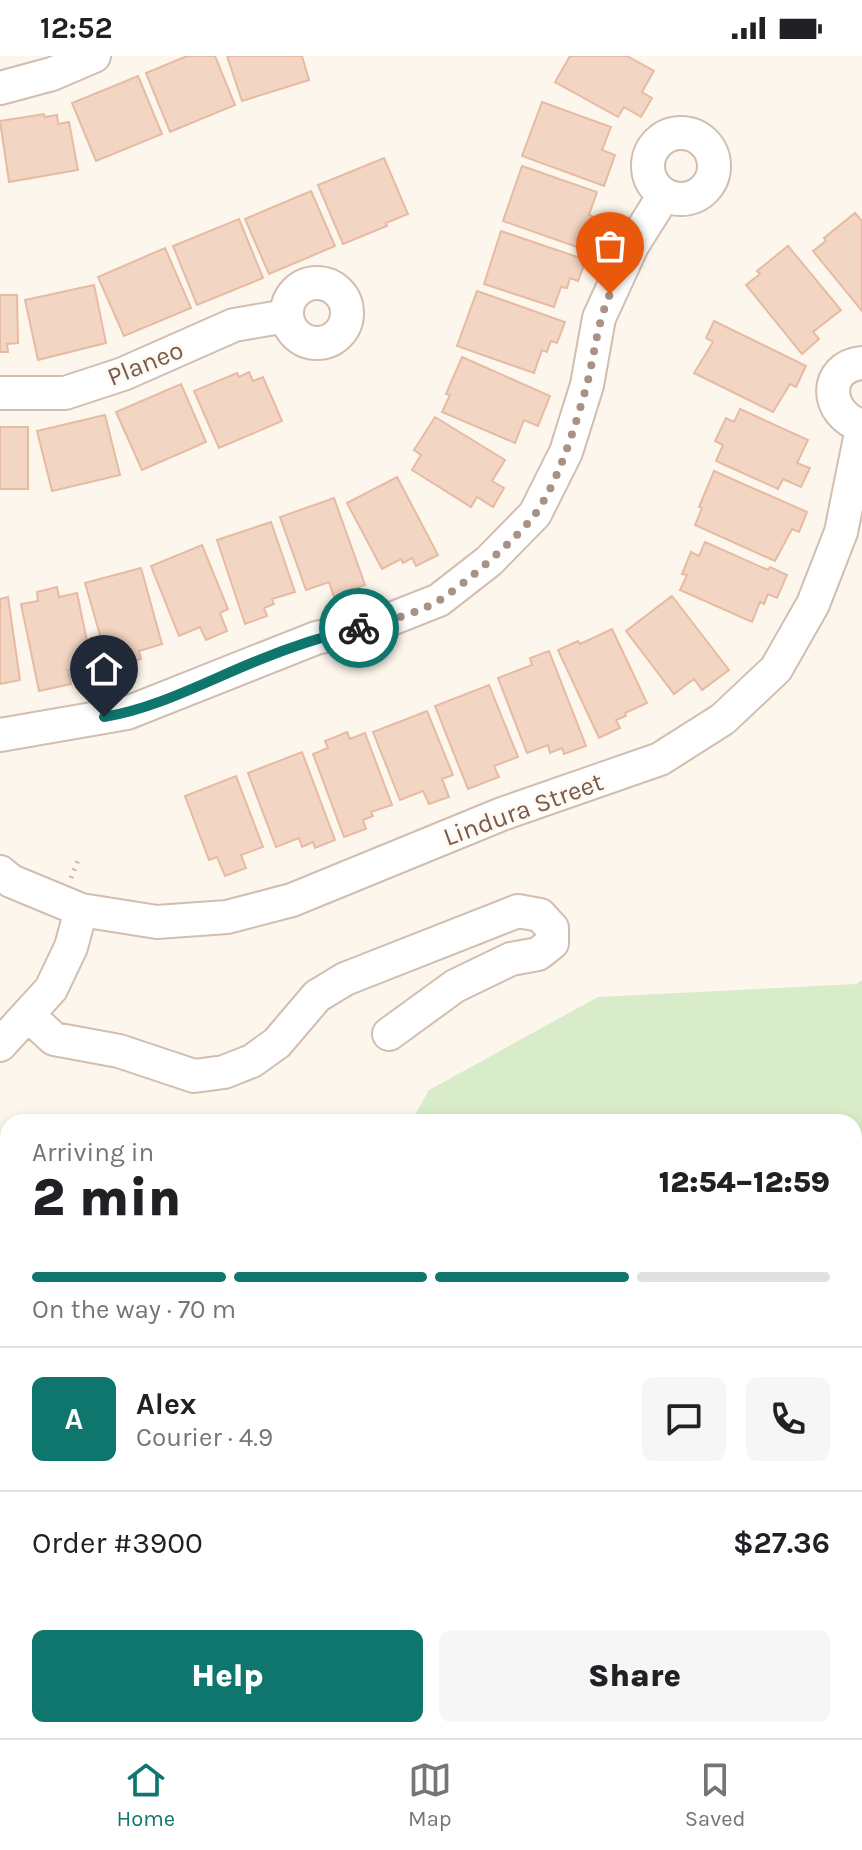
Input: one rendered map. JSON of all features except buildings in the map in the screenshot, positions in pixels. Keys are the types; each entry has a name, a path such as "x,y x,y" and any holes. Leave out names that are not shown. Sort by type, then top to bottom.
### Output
{"street":[{"path":"0,88 52,74 94,56"},
{"path":"0,735 127,713 316,638 381,623 439,600 489,561 535,514 566,452 587,385 599,318 632,246 664,195"},
{"name":"Planeo","path":"0,393 65,393 123,374 234,325 287,316"},
{"name":"Lindura Street","path":"0,872 11,881 81,910 157,922 227,917 292,900 502,814 660,759 723,719 776,669 813,604 841,532 862,427 841,414 834,404 833,391 836,379 844,370 862,363"},
{"path":"0,1045 51,989 71,947 81,910"},
{"path":"28,1015 54,1039 119,1051 194,1076 224,1072 252,1061 277,1043 317,996 373,966 518,911 540,915 552,928 552,943 538,954 511,959 455,986 389,1034"}],"green space":[{"path":"862,980 862,1114 416,1114 429,1090 598,997 856,984"}],"way so far":[{"path":"359,628 381,623 439,600 489,561 535,514 566,452 587,385 599,318 610,294"}],"route":[{"path":"104,717 127,713 190,690 316,638 359,628"}]}
